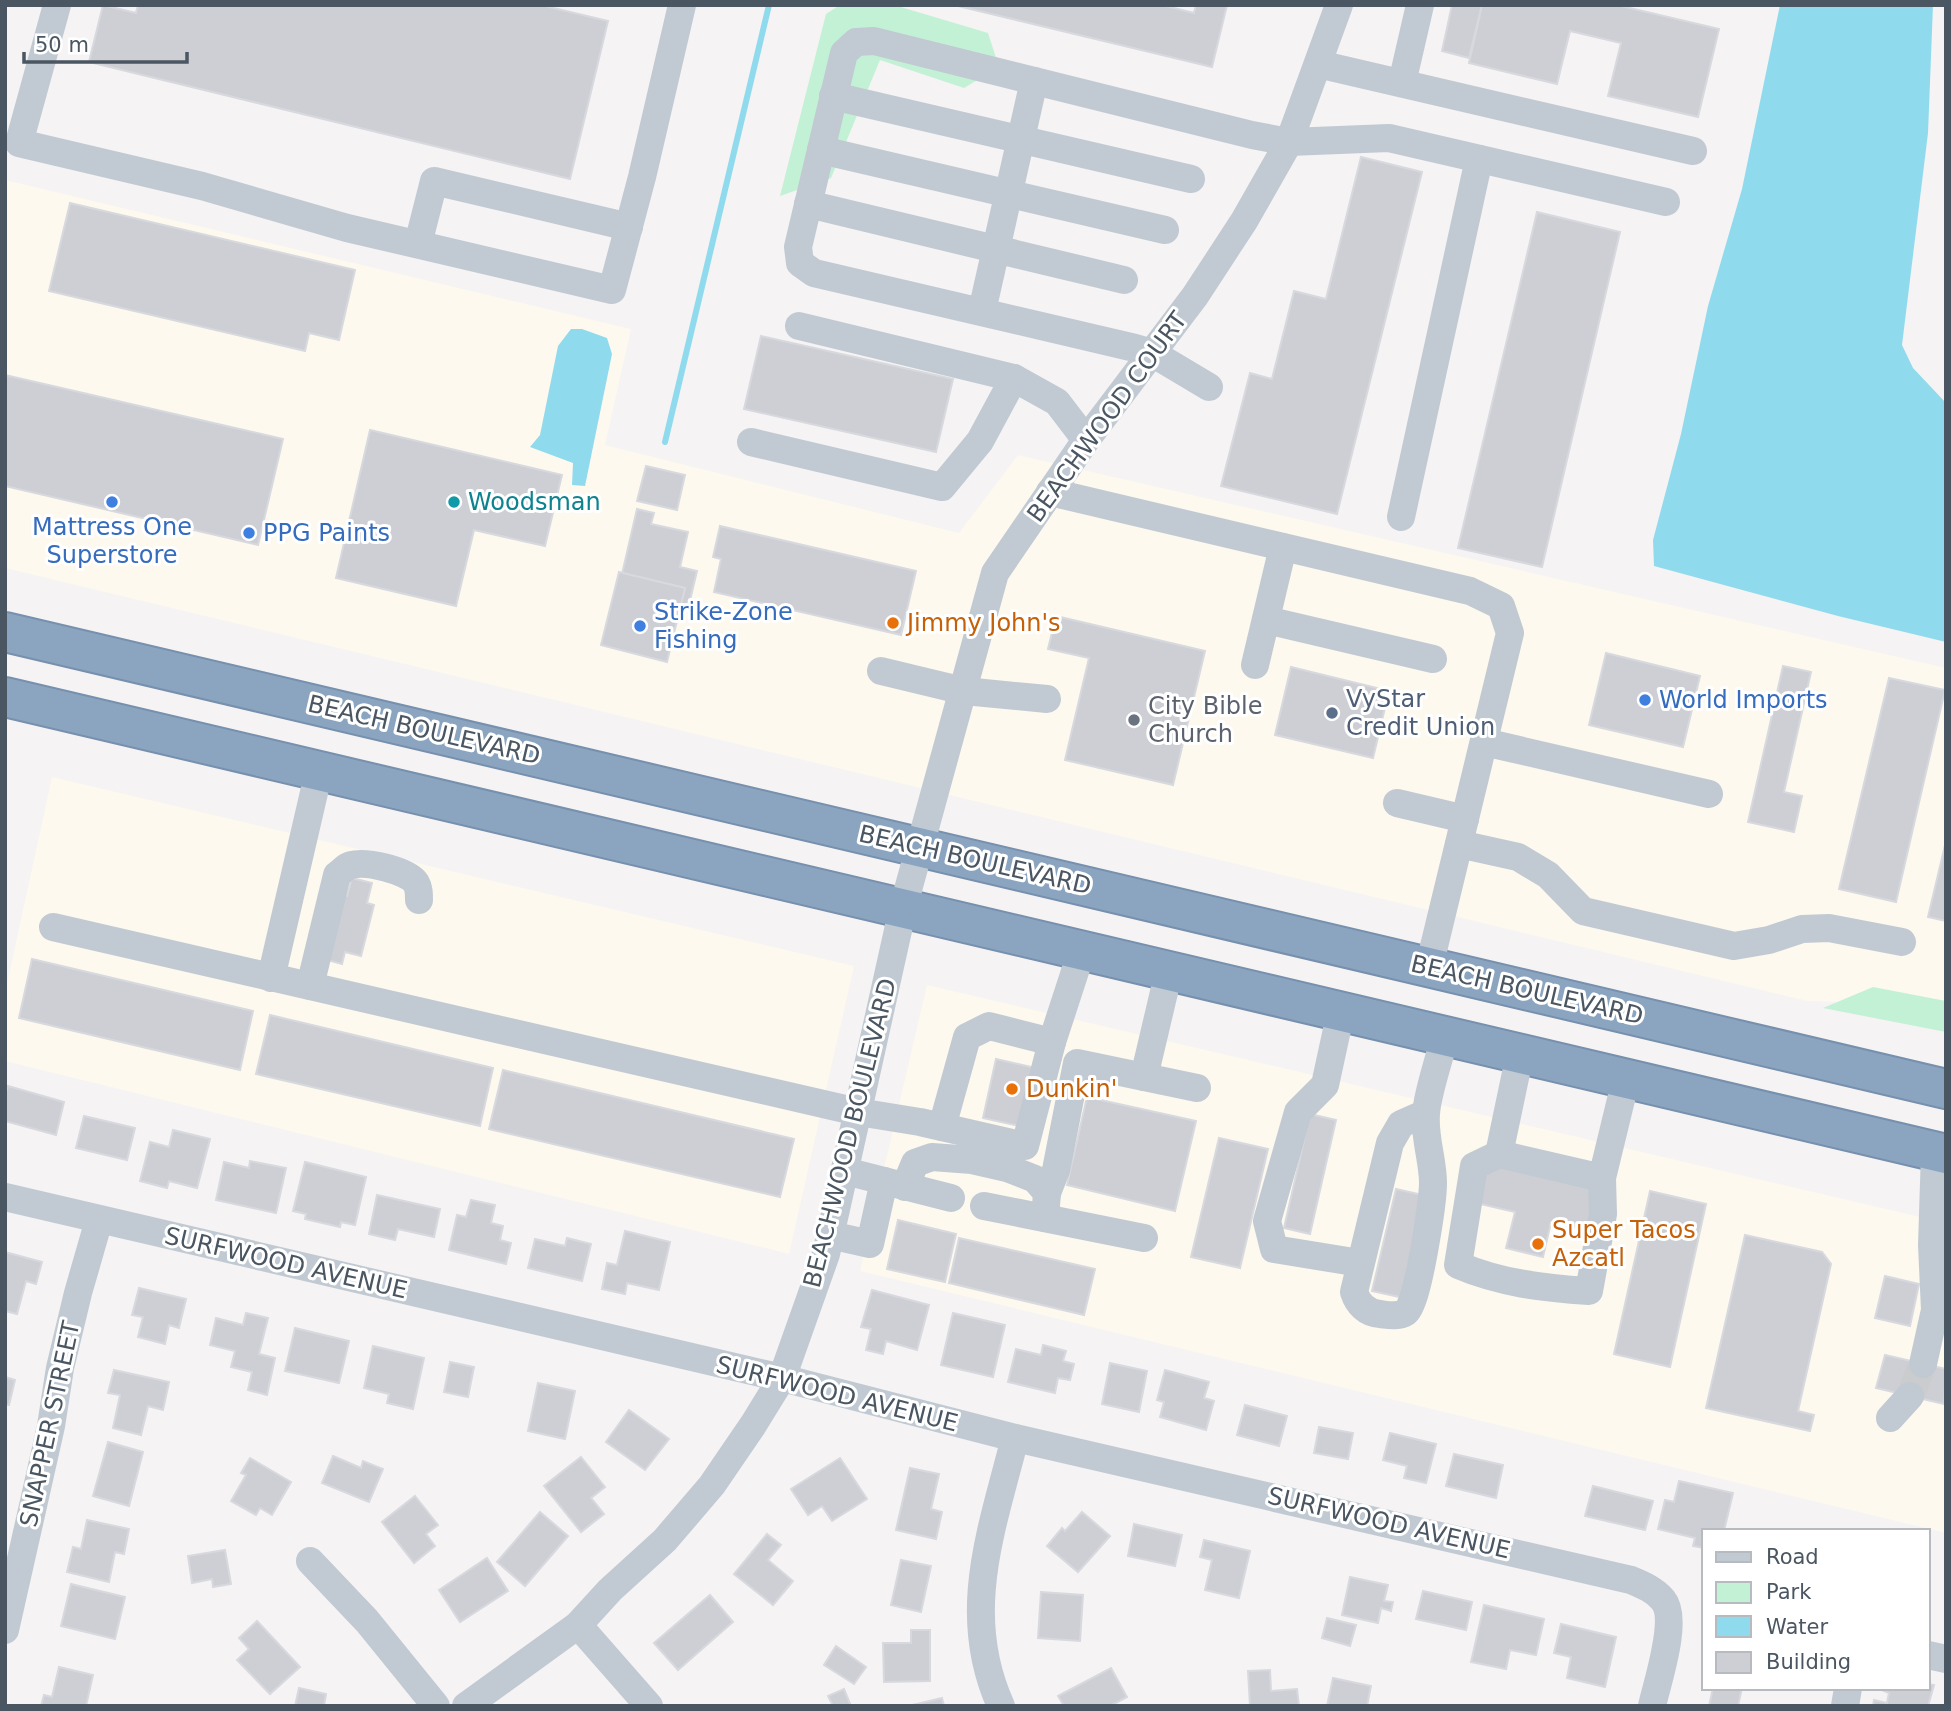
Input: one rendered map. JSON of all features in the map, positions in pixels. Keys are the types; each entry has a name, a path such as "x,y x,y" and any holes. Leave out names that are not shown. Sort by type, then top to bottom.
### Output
{"highway":[{"name":"BEACH BOULEVARD","path":"5,632 1946,1089"},
{"path":"5,697 1940,1153"}],"street":[{"path":"57,5 19,143 201,186 347,228 612,290 682,5"},
{"name":"BEACHWOOD COURT","path":"921,848 996,573 1086,440 1195,296 1244,221 1289,142 1339,5"},
{"path":"1402,83 1420,5"},
{"path":"1209,387 1153,353 814,273 800,263 798,247 844,54 856,42 874,41 1252,135 1289,142 1389,138 1666,202"},
{"path":"1318,64 1693,151"},
{"path":"982,311 1034,81"},
{"path":"834,96 1191,179"},
{"path":"821,150 1165,230"},
{"path":"1401,517 1479,159"},
{"path":"418,244 434,181 629,227"},
{"path":"808,204 1124,280"},
{"path":"799,326 1014,378 1057,402 1086,440"},
{"path":"751,442 942,487 980,441 1014,378"},
{"path":"1050,492 1470,591 1502,606 1510,633 1429,967"},
{"path":"1255,665 1283,547"},
{"path":"1266,620 1433,659"},
{"path":"881,671 964,691 1047,699"},
{"path":"1484,742 1709,794"},
{"path":"271,978 319,771"},
{"path":"1397,803 1518,857 1548,875 1583,911 1734,946 1769,940 1802,929 1829,928 1902,943"},
{"name":"BEACHWOOD BOULEVARD","path":"466,1706 578,1625 610,1590 665,1540 712,1485 782,1378 826,1254 904,908 921,848"},
{"path":"310,986 337,875 349,865 376,865 401,872 415,881 419,900"},
{"path":"53,927 858,1112 1025,1146 1052,1042 1082,950"},
{"path":"1144,1077 1169,971"},
{"path":"1341,1012 1325,1085 1298,1112 1267,1221 1274,1249 1360,1263"},
{"path":"942,1127 967,1037 989,1026 1052,1042"},
{"path":"1426,1113 1401,1124 1390,1143 1354,1292 1359,1304 1373,1314 1392,1316 1406,1312 1411,1305 1421,1268 1433,1182 1426,1113 1445,1036"},
{"path":"1499,1154 1520,1054"},
{"path":"1046,1206 1056,1170 1077,1063 1197,1088"},
{"path":"1602,1178 1499,1154 1474,1166 1458,1265 1481,1275 1534,1288 1589,1291 1603,1214 1602,1178 1626,1079"},
{"path":"1923,1364 1935,1310 1940,1153"},
{"path":"830,1235 870,1244 894,1184 915,1163 932,1157 972,1160 1007,1168 1035,1179 1046,1206"},
{"path":"845,1171 951,1198"},
{"name":"SURFWOOD AVENUE","path":"5,1197 1631,1580 1648,1587 1665,1601 1669,1630 1652,1706"},
{"path":"984,1206 1046,1206 1144,1238"},
{"name":"SNAPPER STREET","path":"5,1630 51,1426 63,1355 99,1220"},
{"path":"1890,1418 1910,1396"},
{"path":"1001,1706 989,1676 983,1649 980,1605 982,1567 1015,1437"},
{"path":"310,1562 367,1620 436,1706"},
{"path":"578,1625 649,1706"}],"shaded area":[{"path":"5,180 631,329 605,445 959,533 1018,455 1946,668 1946,1016 1901,1004 1807,1001 5,568"},
{"path":"52,777 854,966 789,1254 5,1061 5,993"},
{"path":"927,985 1946,1223 1946,1533 1930,1529 860,1271"}],"green space":[{"path":"840,5 894,5 988,33 999,67 964,88 880,60 831,178 780,196 826,14"},
{"path":"1873,987 1946,1001 1946,1032 1823,1008"}],"water":[{"path":"1780,5 1933,5 1928,133 1902,345 1913,368 1946,403 1946,642 1654,566 1653,540 1681,434 1708,306 1742,189"},
{"path":"571,329 582,329 607,338 612,354 585,486 572,485 573,463 530,447 540,435 558,346"}],"building":[{"path":"103,5 136,13 138,5 541,5 608,21 570,179 89,62"},
{"path":"954,5 1162,5 1194,13 1196,5 1227,5 1212,67"},
{"path":"1452,5 1482,5 1469,58 1442,51"},
{"path":"1482,5 1617,5 1719,29 1698,117 1608,96 1621,43 1570,31 1557,84 1469,63"},
{"path":"1361,157 1422,172 1337,514 1221,486 1250,373 1272,379 1294,291 1326,299"},
{"path":"70,203 355,270 339,340 309,333 305,351 49,291"},
{"path":"1537,212 1620,232 1542,567 1458,548"},
{"path":"761,336 953,379 936,452 744,409"},
{"path":"5,375 283,439 258,545 5,486"},
{"name":"Woodsman","path":"370,430 562,475 545,546 474,530 456,606 336,578"},
{"path":"646,466 685,475 677,510 637,501"},
{"path":"637,509 654,513 651,524 688,532 680,567 697,571 688,609 680,608 685,588 622,574"},
{"path":"720,526 916,571 901,635 714,592 721,559 713,557"},
{"name":"Strike-Zone Fishing","path":"619,572 685,588 667,662 601,645"},
{"path":"1056,616 1205,651 1173,785 1065,760 1089,658 1048,649"},
{"name":"World Imports","path":"1606,653 1700,676 1683,747 1589,725"},
{"path":"1783,666 1811,672 1784,792 1802,796 1794,832 1748,822"},
{"name":"VyStar Credit Union","path":"1291,667 1389,691 1373,758 1275,735"},
{"path":"1889,678 1945,690 1896,902 1839,889"},
{"path":"1946,841 1946,921 1928,917"},
{"path":"352,878 372,883 367,903 374,905 361,956 345,952 342,964 324,959 340,895 347,896"},
{"path":"32,959 253,1011 240,1070 19,1018"},
{"path":"270,1015 493,1068 480,1126 256,1074"},
{"path":"996,1059 1040,1069 1028,1128 983,1118"},
{"path":"503,1070 794,1139 780,1197 489,1129"},
{"path":"8,1086 64,1102 56,1135 5,1121 5,1096"},
{"path":"1087,1097 1196,1121 1175,1211 1067,1185"},
{"path":"1310,1114 1336,1120 1310,1234 1284,1228"},
{"path":"84,1116 135,1128 127,1160 76,1148"},
{"path":"173,1130 210,1139 197,1188 169,1181 167,1188 140,1181 150,1142 169,1147"},
{"path":"1219,1138 1268,1149 1240,1268 1191,1257"},
{"path":"250,1161 286,1168 276,1213 216,1200 224,1162 249,1168"},
{"path":"305,1162 366,1177 355,1225 341,1222 340,1227 305,1219 306,1214 293,1211"},
{"path":"1485,1164 1599,1190 1590,1231 1551,1222 1543,1257 1506,1248 1515,1212 1476,1203"},
{"path":"1396,1189 1427,1196 1404,1298 1372,1291"},
{"path":"1650,1191 1706,1204 1670,1367 1614,1354"},
{"path":"377,1195 440,1209 434,1237 398,1229 395,1240 369,1234"},
{"path":"471,1200 495,1205 491,1223 503,1226 500,1240 511,1243 506,1264 449,1250 457,1215 466,1217"},
{"path":"898,1220 956,1234 945,1282 887,1269"},
{"path":"625,1231 670,1242 659,1290 627,1283 625,1294 602,1289 607,1263 617,1265"},
{"path":"1745,1235 1822,1252 1831,1264 1798,1411 1814,1415 1810,1431 1706,1408"},
{"path":"567,1238 591,1244 582,1281 528,1268 535,1239 565,1246"},
{"path":"959,1238 1095,1269 1084,1315 949,1283"},
{"path":"5,1252 42,1262 36,1284 26,1281 17,1314 5,1311"},
{"path":"1885,1276 1919,1284 1910,1326 1875,1318"},
{"path":"139,1288 186,1299 179,1328 169,1325 165,1344 138,1337 143,1317 132,1315"},
{"path":"872,1290 929,1305 917,1350 886,1341 883,1354 866,1350 871,1329 861,1327"},
{"path":"246,1313 268,1318 259,1354 275,1358 267,1395 248,1390 252,1372 231,1367 235,1351 210,1345 216,1318 243,1325"},
{"path":"953,1313 1005,1325 993,1377 941,1365"},
{"path":"295,1328 349,1341 339,1383 285,1371"},
{"path":"1043,1345 1066,1351 1063,1361 1074,1364 1070,1380 1058,1378 1055,1393 1008,1382 1016,1349 1041,1355"},
{"path":"373,1346 424,1358 413,1409 387,1403 389,1394 364,1388"},
{"path":"1885,1355 1946,1369 1944,1404 1876,1388"},
{"path":"450,1362 474,1367 468,1397 444,1392"},
{"path":"1110,1363 1147,1371 1139,1412 1102,1404"},
{"path":"114,1370 169,1382 163,1410 148,1406 141,1435 113,1428 120,1395 108,1393"},
{"path":"1165,1370 1209,1382 1204,1398 1214,1401 1206,1430 1160,1417 1164,1402 1157,1400"},
{"path":"5,1377 15,1380 9,1405 5,1404"},
{"path":"538,1383 575,1391 565,1439 528,1431"},
{"path":"1245,1405 1287,1416 1279,1446 1237,1435"},
{"path":"629,1410 669,1439 645,1470 606,1442"},
{"path":"1319,1427 1353,1433 1348,1459 1314,1453"},
{"path":"1390,1433 1436,1444 1426,1483 1404,1478 1407,1466 1383,1460"},
{"path":"108,1442 143,1452 129,1506 93,1496"},
{"path":"1454,1454 1503,1465 1496,1498 1446,1486"},
{"path":"333,1456 361,1468 363,1461 383,1469 369,1502 322,1483"},
{"path":"581,1457 605,1487 591,1498 604,1514 581,1532 544,1486"},
{"path":"250,1458 291,1482 272,1515 260,1508 256,1515 231,1501 246,1475 241,1473"},
{"path":"840,1458 867,1499 832,1521 822,1506 808,1515 791,1489"},
{"path":"910,1468 939,1474 931,1509 942,1512 936,1539 896,1530"},
{"path":"1679,1481 1733,1493 1724,1529 1702,1529 1702,1548 1693,1546 1695,1538 1658,1529 1665,1500 1674,1502"},
{"path":"1593,1486 1653,1501 1645,1530 1585,1516"},
{"path":"415,1496 438,1525 426,1534 435,1546 414,1563 382,1522"},
{"path":"540,1512 568,1536 525,1586 497,1562"},
{"path":"1082,1512 1110,1536 1078,1572 1047,1546 1062,1528 1065,1531"},
{"path":"87,1520 129,1529 124,1554 115,1552 109,1582 67,1572 73,1547 81,1549"},
{"path":"1134,1524 1182,1535 1175,1566 1128,1556"},
{"path":"767,1534 781,1545 768,1560 793,1581 773,1605 734,1574"},
{"path":"1204,1540 1250,1551 1239,1598 1205,1590 1212,1560 1200,1557"},
{"path":"225,1550 231,1584 213,1587 212,1579 192,1583 188,1556"},
{"path":"487,1558 508,1591 460,1622 439,1590"},
{"path":"901,1560 931,1566 921,1612 891,1605"},
{"path":"1350,1577 1388,1585 1384,1601 1393,1602 1391,1611 1381,1608 1378,1623 1342,1615"},
{"path":"71,1584 125,1597 115,1639 61,1626"},
{"path":"1423,1591 1472,1602 1466,1630 1416,1619"},
{"path":"1041,1592 1083,1595 1080,1641 1038,1638"},
{"path":"710,1595 733,1622 678,1670 654,1643"},
{"path":"1484,1605 1544,1619 1536,1655 1510,1650 1506,1669 1471,1662"},
{"path":"1327,1618 1356,1625 1350,1646 1322,1638"},
{"path":"257,1621 300,1667 270,1694 237,1660 249,1649 239,1638"},
{"path":"1561,1624 1616,1637 1605,1687 1567,1678 1571,1657 1554,1653"},
{"path":"911,1630 930,1630 930,1681 884,1682 883,1643 911,1643"},
{"path":"836,1646 866,1667 854,1684 824,1665"},
{"path":"59,1667 93,1675 86,1706 41,1706 44,1695 52,1697"},
{"path":"1111,1668 1127,1697 1110,1706 1064,1706 1058,1696"},
{"path":"1270,1670 1271,1691 1297,1689 1299,1706 1250,1706 1248,1671"},
{"path":"1333,1678 1371,1686 1367,1706 1327,1706"},
{"path":"1930,1684 1934,1685 1928,1706 1873,1706 1874,1700 1887,1703 1889,1693 1882,1690 1930,1690"},
{"path":"299,1688 326,1694 324,1706 295,1706"},
{"path":"844,1689 851,1706 833,1706 828,1696"},
{"path":"1713,1690 1742,1690 1738,1706 1709,1706"},
{"path":"942,1698 944,1706 912,1705"}],"waterway":[{"path":"665,442 769,5"}],"tunnel":[{"path":"1910,1396 1923,1364"}],"place":[{"name":"Mattress One Superstore","path":"112,502"},
{"name":"Woodsman","path":"454,502"},
{"name":"PPG Paints","path":"249,533"},
{"name":"Jimmy John's","path":"893,623"},
{"name":"Strike-Zone Fishing","path":"640,626"},
{"name":"World Imports","path":"1645,700"},
{"name":"VyStar Credit Union","path":"1332,713"},
{"name":"City Bible Church","path":"1134,720"},
{"name":"Dunkin'","path":"1012,1089"},
{"name":"Super Tacos Azcatl","path":"1538,1244"}]}
